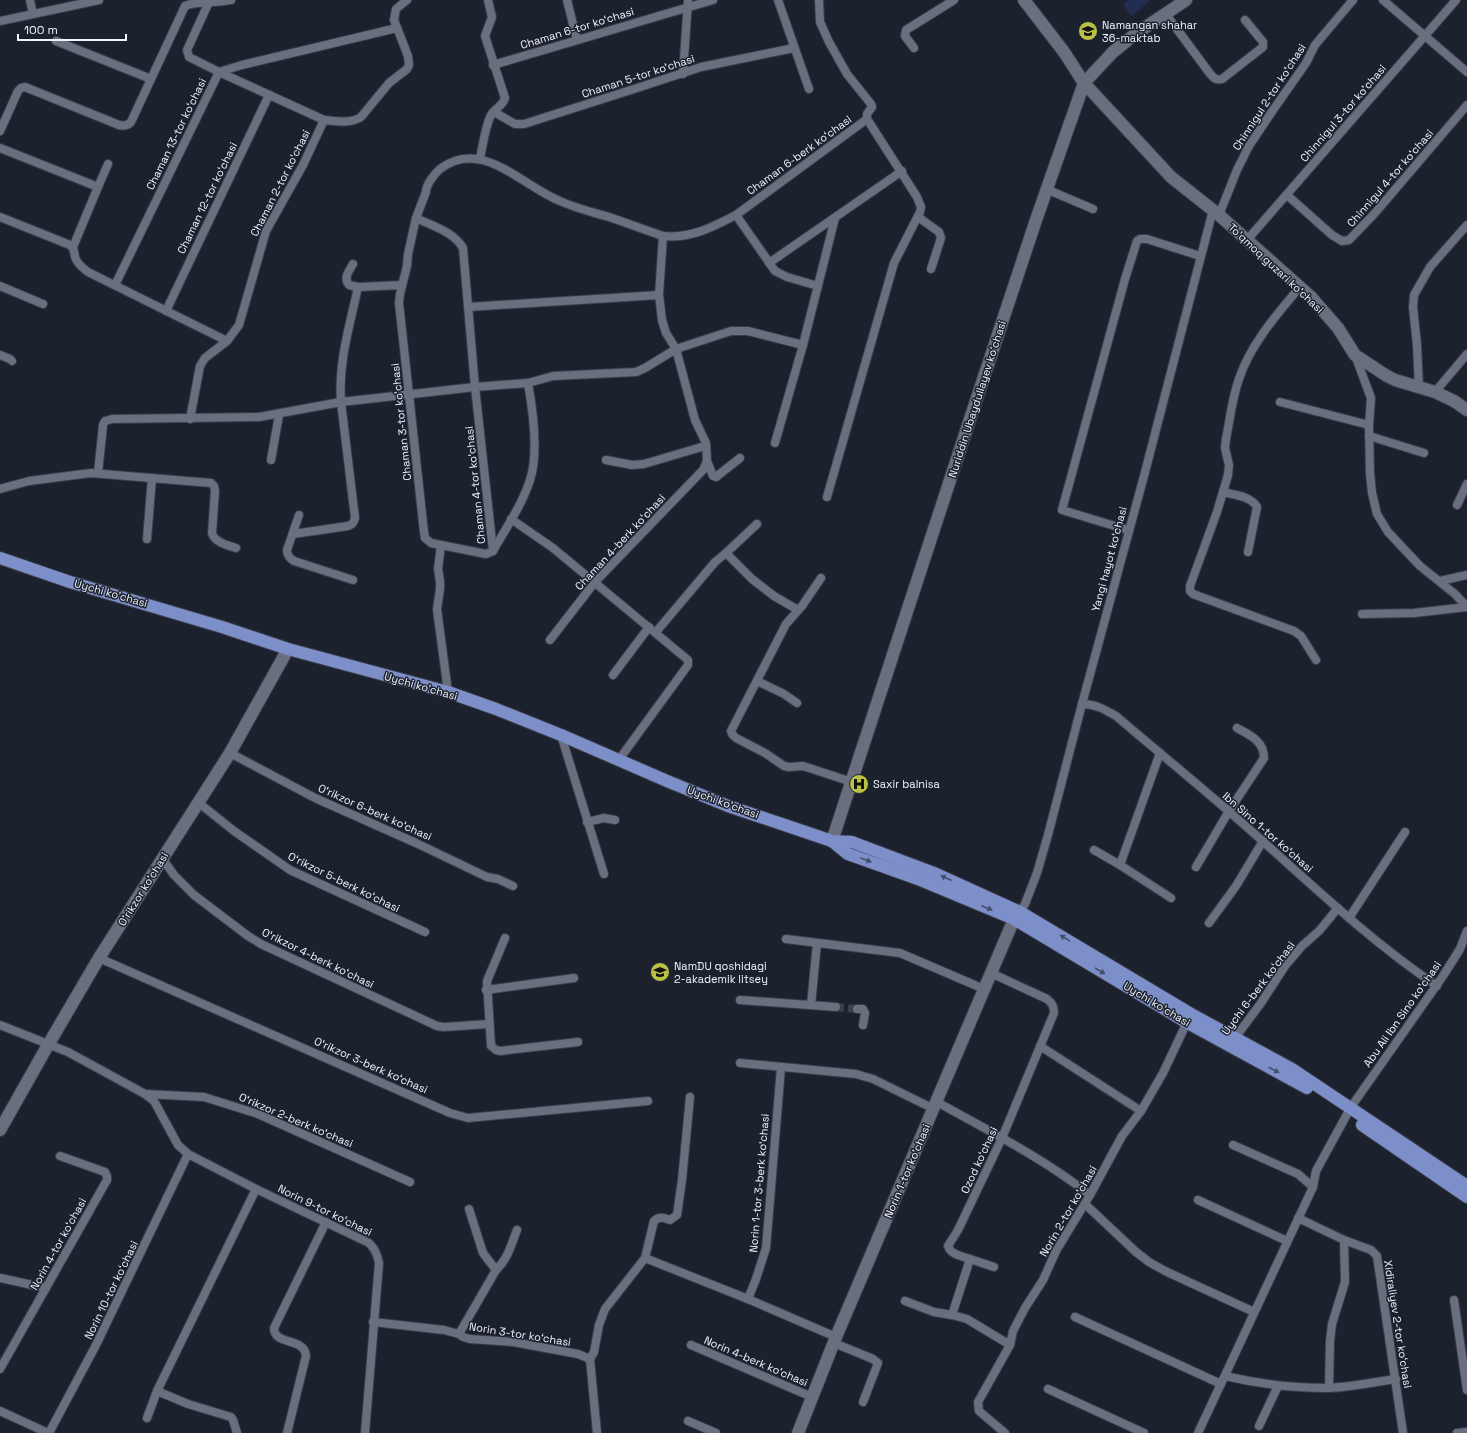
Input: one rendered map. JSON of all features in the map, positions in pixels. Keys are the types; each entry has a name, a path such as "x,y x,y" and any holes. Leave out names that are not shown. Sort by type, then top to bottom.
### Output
{"main road":[{"name":"To'qmoq guzari ko'chasi","path":"1024,0 1064,52 1084,83 1171,177 1216,213 1312,297 1338,328 1355,355"},
{"name":"Nuriddin Ubaydullayev koʻchasi","path":"832,841 1046,189 1084,83 1113,52 1134,35 1186,0"},
{"path":"1355,355 1386,376 1435,392 1454,401 1467,410"},
{"name":"Uychi ko'chasi","path":"0,558 70,582 222,627 288,649 448,692 561,735 618,761 728,806 832,841 852,842 934,873 1101,959 1189,1018 1232,1042 1292,1068 1467,1196"},
{"name":"Oʻrikzor koʻchasi","path":"0,1130 99,958 230,753 288,649"},
{"name":"Norin 1-tor koʻchasi","path":"798,1433 835,1340 984,989 1017,916"},
{"name":"Uychi ko'chasi","path":"1349,1111 1467,1186"}],"street":[{"path":"30,0 33,14"},
{"path":"0,21 97,0"},
{"path":"0,131 18,91 25,87 119,125 126,126 131,122 185,6 190,2 196,1 209,2 231,0"},
{"path":"209,2 187,50 187,54 193,60 324,120 350,121 361,118 389,83 407,69 410,61 394,20 395,11 406,0"},
{"path":"488,0 492,17 485,36 493,65 505,98 490,118 480,158 499,166 559,201 663,236 659,295 662,320 666,333 676,349 695,420 704,439 707,461 713,476 716,477 740,458"},
{"path":"567,0 577,40"},
{"name":"Chaman 6-tor koʻchasi","path":"493,65 577,40 688,3 713,0"},
{"path":"778,0 809,89"},
{"name":"Chaman 6-berk koʻchasi","path":"663,236 676,236 703,231 736,214 867,120 867,114 872,107 871,104 847,74 829,42 820,22 819,0"},
{"path":"914,48 905,36 906,30 954,0"},
{"name":"Chinnigul 2-tor koʻchasi","path":"1216,213 1249,146 1306,62 1315,46 1353,0"},
{"path":"1383,0 1467,72"},
{"name":"Chinnigul 3-tor koʻchasi","path":"1247,240 1456,0"},
{"path":"683,74 688,3"},
{"path":"1165,13 1208,71 1213,77 1219,80 1228,75 1263,47 1263,42 1245,20"},
{"name":"Chaman 13-tor koʻchasi","path":"115,285 219,72 242,64 397,28"},
{"path":"56,41 151,79"},
{"name":"Chaman 5-tor koʻchasi","path":"494,112 515,124 524,124 701,67 794,48"},
{"name":"Chaman 12-tor koʻchasi","path":"166,310 269,95"},
{"name":"Chinnigul 4-tor koʻchasi","path":"1287,195 1332,235 1342,241 1349,240 1375,213 1467,105"},
{"name":"Chaman 2-tor koʻchasi","path":"190,419 200,366 205,358 227,341 236,329 241,319 266,231 303,165 324,120"},
{"path":"827,497 894,263 921,209 920,204 902,171 867,120"},
{"path":"0,148 98,187"},
{"name":"Chaman 3-tor koʻchasi","path":"441,545 428,541 425,538 399,303 416,218 427,187 436,172 445,165 459,160 480,158"},
{"path":"108,164 73,247 76,259 83,268 227,341"},
{"path":"769,264 902,171"},
{"path":"1046,189 1093,209"},
{"name":"Yangi hayot koʻchasi","path":"1017,916 1035,879 1044,850 1128,530 1144,476 1200,256 1216,213"},
{"path":"736,214 772,268 780,274 818,286"},
{"path":"0,217 73,247"},
{"path":"918,217 939,232 941,238 930,269"},
{"name":"Chaman 4-tor koʻchasi","path":"416,218 451,235 458,240 463,248 475,387 493,551 486,554 441,545"},
{"path":"775,443 803,345 835,218"},
{"path":"1419,387 1413,307 1414,295 1430,267 1467,225"},
{"path":"1128,530 1062,510 1137,241 1140,239 1147,239 1200,256"},
{"path":"353,264 346,277 349,285 358,287 402,285"},
{"path":"0,286 43,304"},
{"path":"292,534 352,525 356,518 340,385 341,364 358,287"},
{"path":"1300,287 1265,332 1246,362 1239,379 1226,439 1225,448 1229,465 1223,492 1190,586 1190,591 1193,594 1294,631 1301,636 1316,660"},
{"path":"468,307 659,295"},
{"path":"98,473 102,428 105,421 112,419 259,417 279,415 341,402 409,393 528,383 546,377 560,375 626,374 645,368 676,349 731,331 740,330 803,345"},
{"path":"1435,392 1467,354"},
{"path":"0,355 12,361"},
{"name":"To'qmoq guzari ko'chasi","path":"1355,355 1371,398 1369,436 1372,494 1377,514 1388,532 1420,566 1440,581 1467,607"},
{"path":"493,551 530,480 534,458 534,415 528,383"},
{"path":"1280,402 1369,425"},
{"path":"271,460 279,415"},
{"path":"1369,436 1424,453"},
{"path":"606,460 632,464 644,464 705,446"},
{"name":"Chaman 4-berk koʻchasi","path":"550,640 595,582 702,470 707,461"},
{"path":"0,489 29,481 91,473 210,483 214,486 215,491 212,536 236,548"},
{"path":"148,539 152,478"},
{"path":"1457,505 1467,484"},
{"path":"1223,492 1248,498 1255,503 1257,507 1248,552"},
{"path":"299,515 287,550 289,559 294,562 353,580"},
{"path":"511,519 553,548 687,658 689,662 618,761"},
{"path":"613,675 652,629 715,562 757,524"},
{"path":"441,545 438,569 440,589 437,609 448,692"},
{"path":"726,553 774,596 798,610"},
{"path":"1440,581 1467,575"},
{"path":"821,578 786,624 731,731 733,736 766,753 784,766 789,768 803,766 852,782"},
{"path":"1362,614 1414,613 1467,607"},
{"path":"757,681 784,694 797,703"},
{"name":"Ibn Sino 1-tor koʻchasi","path":"1082,704 1090,704 1104,709 1116,716 1229,811 1349,918 1408,966 1436,986"},
{"path":"1196,867 1229,811 1264,758 1264,753 1259,741 1237,728"},
{"path":"561,735 604,874"},
{"name":"Oʻrikzor 6-berk koʻchasi","path":"230,753 315,798 416,843 487,877 498,879 514,886"},
{"path":"1120,864 1160,754"},
{"name":"Oʻrikzor 5-berk koʻchasi","path":"199,803 234,831 284,866 425,932"},
{"path":"587,822 604,818 615,820"},
{"path":"1349,918 1405,832"},
{"path":"1209,922 1236,886 1263,841"},
{"path":"1094,850 1120,864 1171,898"},
{"name":"Oʻrikzor 4-berk koʻchasi","path":"162,858 174,875 194,895 248,936 261,944 437,1026 444,1027 489,1024"},
{"name":"Uychi 6-berk koʻchasi","path":"1232,1042 1261,1003 1285,966 1302,946 1319,931 1338,908"},
{"name":"Abu Ali Ibn Sino ko'chasi","path":"1198,1433 1313,1187 1316,1171 1349,1111 1436,986 1460,949 1466,934"},
{"path":"505,938 488,978 486,990 491,1046 496,1050 578,1042"},
{"path":"786,939 900,953 984,989"},
{"path":"811,1005 817,943"},
{"name":"Oʻrikzor 3-berk koʻchasi","path":"99,958 450,1113 464,1117 490,1116 648,1101"},
{"name":"Ozod koʻchasi","path":"970,1259 953,1253 948,1246 958,1230 1002,1138 1054,1013 1052,1003 1047,999 991,973"},
{"path":"486,990 574,978"},
{"path":"740,1000 836,1007"},
{"path":"857,1009 863,1009 865,1013 863,1025"},
{"name":"Norin 2-tor koʻchasi","path":"1005,1433 982,1415 978,1407 978,1402 1010,1345 1013,1331 1025,1308 1043,1280 1056,1251 1085,1204 1122,1136 1141,1111 1163,1073 1189,1018"},
{"path":"0,1025 68,1052 145,1094"},
{"path":"1040,1046 1141,1111"},
{"path":"740,1063 856,1074 873,1079 935,1106 1002,1138 1028,1152 1073,1181 1090,1194"},
{"name":"Norin 1-tor 3-berk koʻchasi","path":"748,1299 766,1248 780,1067"},
{"name":"Norin 9-tor koʻchasi","path":"145,1094 157,1106 178,1145 188,1154 256,1189 369,1243 374,1248 377,1254 378,1263 366,1433"},
{"name":"Oʻrikzor 2-berk koʻchasi","path":"145,1094 204,1096 232,1105 258,1114 410,1182"},
{"path":"597,1433 590,1359 594,1352 599,1325 605,1309 645,1258 654,1221 662,1217 670,1220 677,1215 690,1097"},
{"path":"1233,1145 1298,1174 1313,1187"},
{"name":"Norin 10-tor koʻchasi","path":"48,1433 96,1345 188,1154"},
{"name":"Norin 4-tor koʻchasi","path":"0,1369 107,1180 105,1172 102,1170 60,1156"},
{"path":"147,1418 157,1391 256,1189"},
{"path":"1198,1200 1287,1241"},
{"path":"1085,1204 1136,1252 1149,1262 1254,1312"},
{"path":"469,1209 483,1253 496,1270"},
{"name":"Xidiraliyev 2-tor koʻchasi","path":"1298,1218 1344,1240 1371,1250 1377,1256 1403,1433"},
{"path":"287,1433 306,1351 303,1347 277,1336 273,1331 326,1222"},
{"path":"459,1334 496,1270 508,1255 517,1230"},
{"path":"1329,1388 1330,1341 1332,1324 1345,1282 1344,1240"},
{"path":"645,1258 748,1299 876,1361 878,1366 863,1402"},
{"path":"952,1315 970,1259 994,1267"},
{"path":"0,1278 46,1288"},
{"path":"1454,1300 1467,1390"},
{"path":"905,1301 934,1312 967,1319 1010,1345"},
{"path":"1075,1317 1221,1384"},
{"name":"Norin 3-tor koʻchasi","path":"373,1322 444,1330 470,1339 513,1342 564,1351 590,1359"},
{"name":"Norin 4-berk koʻchasi","path":"691,1345 812,1397"},
{"path":"1225,1376 1250,1382 1278,1386 1329,1388 1396,1379"},
{"path":"1259,1426 1278,1386"},
{"path":"1048,1389 1144,1433"},
{"path":"157,1391 188,1404 230,1417 234,1420 237,1433"},
{"path":"0,1411 48,1433"},
{"path":"688,1421 716,1433"},
{"path":"1457,1433 1467,1432"}],"shaded area":[{"path":"1128,0 1151,0 1132,16 1123,5"}],"tunnel":[{"path":"836,1007 857,1009"}],"place":[{"name":"Namangan shahar 36-maktab","path":"1088,31"},
{"name":"Saxir balnisa","path":"859,784"},
{"name":"NamDU qoshidagi 2-akademik litsey","path":"660,972"}]}
